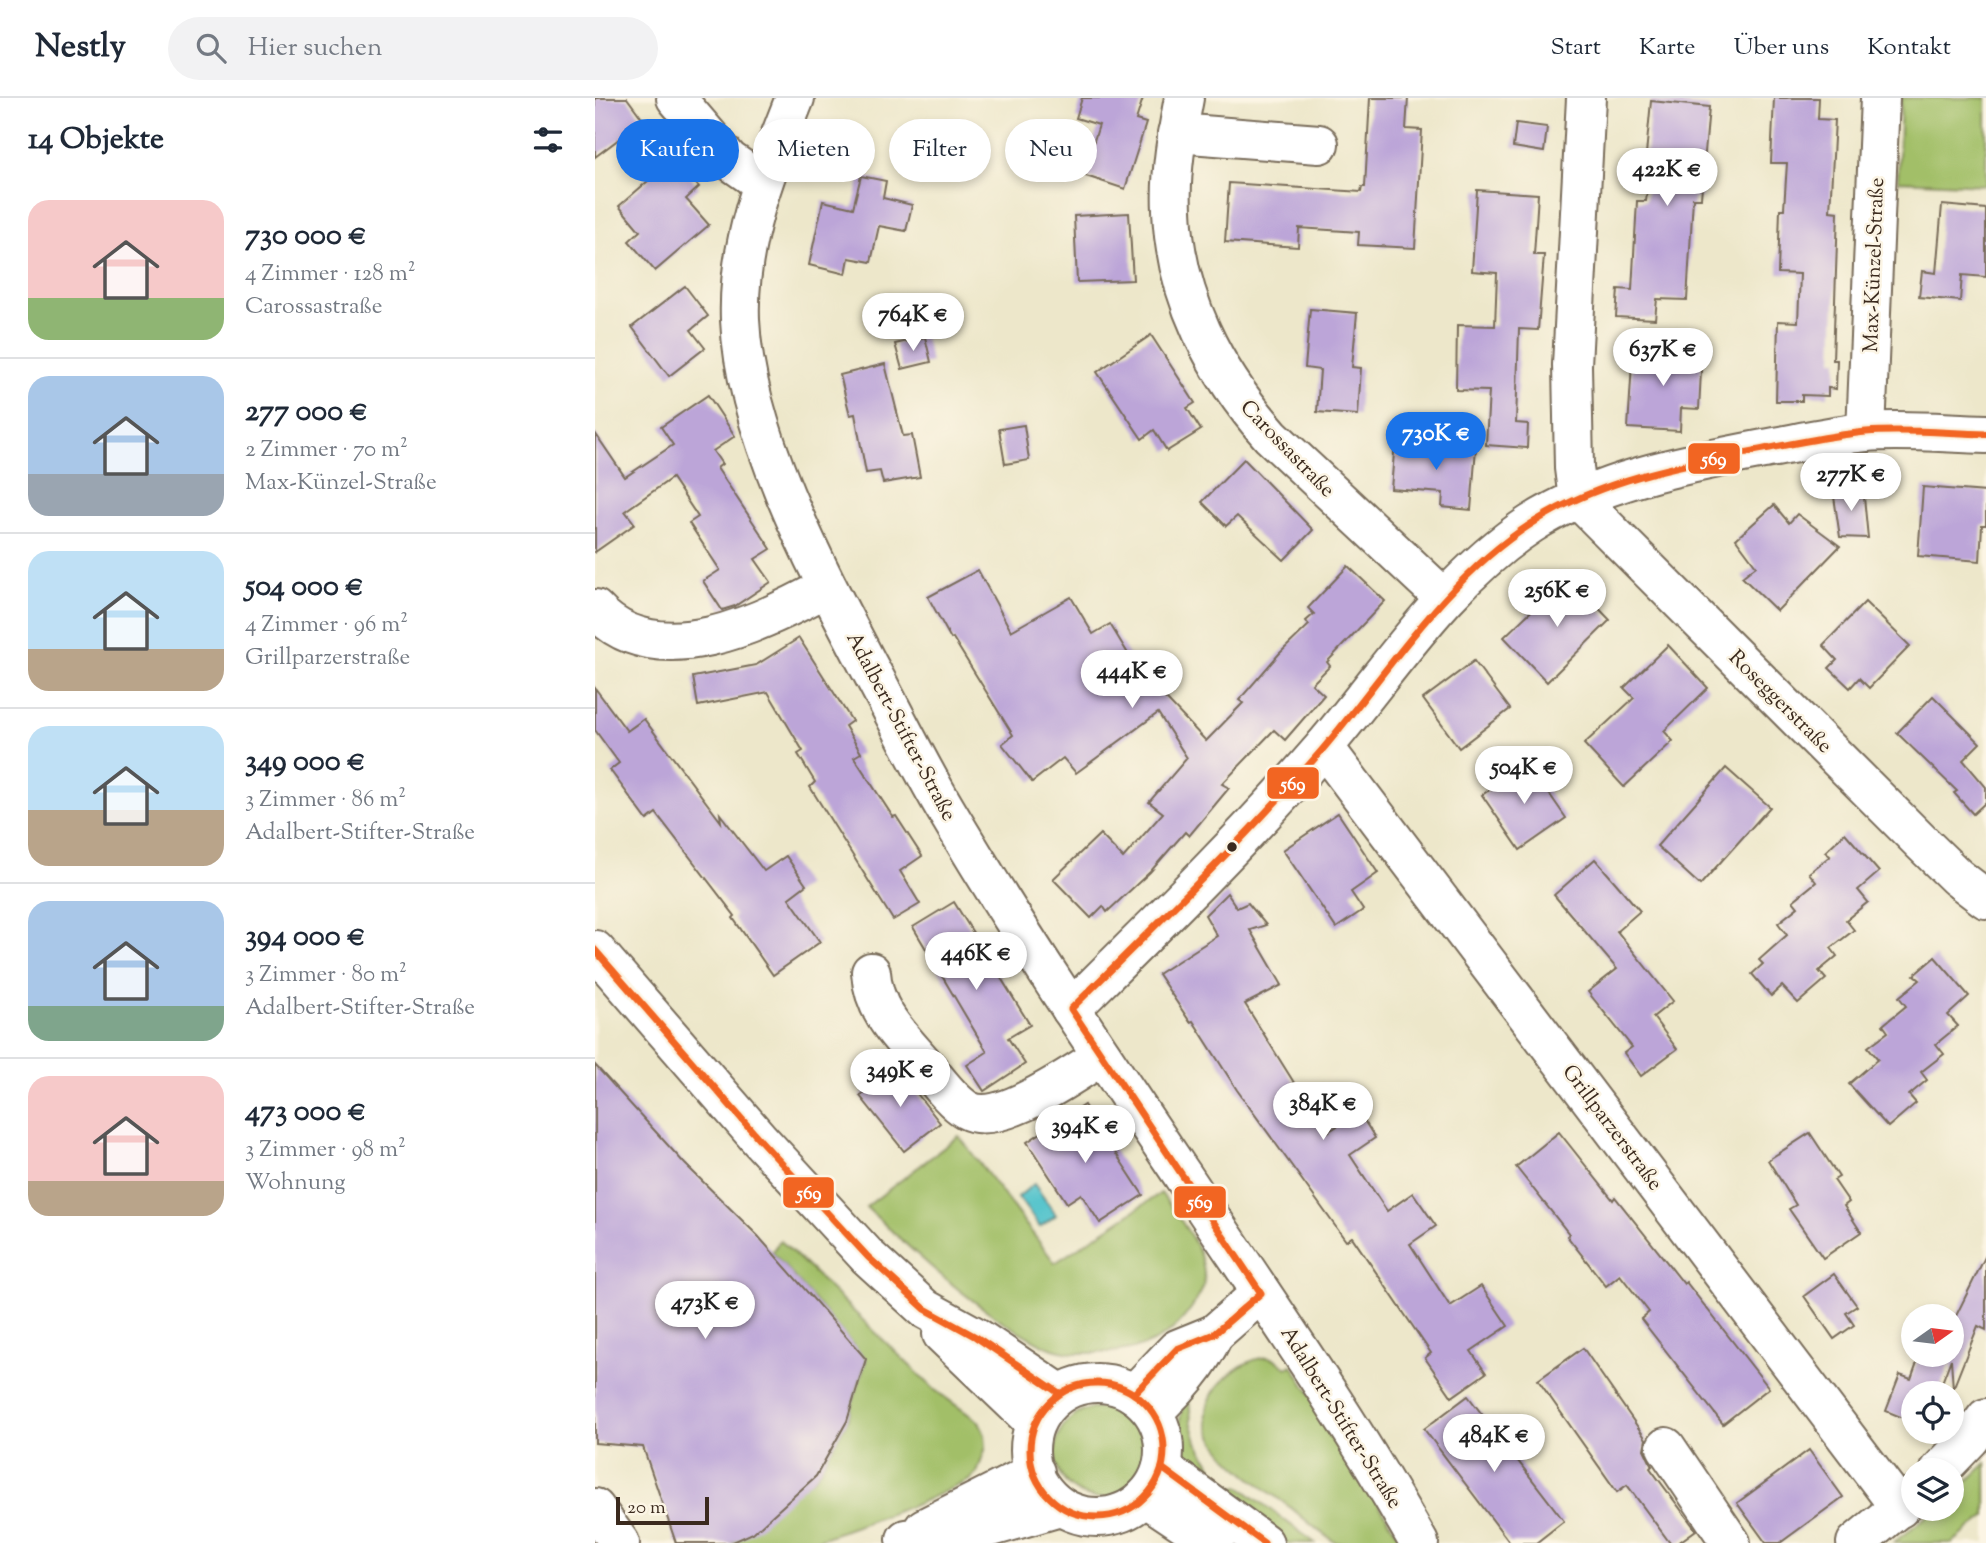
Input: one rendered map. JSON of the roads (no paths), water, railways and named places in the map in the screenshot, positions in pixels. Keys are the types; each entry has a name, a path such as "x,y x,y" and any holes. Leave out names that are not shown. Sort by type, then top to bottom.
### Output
{"street":[{"path":"676,98 729,160 762,183"},
{"name":"Adalbert-Stifter-Straße","path":"795,98 762,183 750,230 740,293 740,324 755,406 768,450 827,587 943,806 1102,1056 1348,1423 1419,1543"},
{"path":"1578,499 1573,446 1572,365 1586,98"},
{"name":"Max-Künzel-Straße","path":"1866,432 1880,98"},
{"path":"1181,116 1319,144"},
{"name":"Carossastraße","path":"1181,116 1172,211 1176,245 1190,304 1204,339 1224,376 1246,408 1271,436 1444,598"},
{"path":"1072,1009 1263,816 1324,747 1444,598 1504,542 1534,522 1578,499 1695,462 1866,432 1986,434"},
{"name":"Roseggerstraße","path":"1578,499 1921,843 1957,877 1986,899"},
{"path":"595,609 614,625 630,633 651,639 691,640 753,624 827,587"},
{"name":"Grillparzerstraße","path":"1324,747 1901,1496"},
{"path":"595,950 818,1204 869,1257 925,1309 946,1338 1034,1422"},
{"path":"871,972 872,986 884,1016 959,1103 975,1113 996,1112 1020,1103 1102,1056"},
{"path":"1143,1403 1191,1373 1203,1357 1214,1334 1261,1293"},
{"path":"925,1309 976,1338 1059,1393"},
{"path":"1094,1382 1108,1383 1143,1403 1163,1440 1154,1483 1124,1512 1101,1518 1077,1515 1060,1507 1046,1492 1035,1472 1030,1445 1034,1422 1045,1405 1059,1393 1094,1382"},
{"path":"1952,1458 1986,1418"},
{"path":"1666,1447 1731,1543"},
{"path":"900,1541 1035,1472"},
{"path":"1154,1483 1214,1543"},
{"path":"1154,1483 1264,1543"},
{"path":"1856,1543 1901,1506"},
{"path":"900,1541 956,1535 986,1536 1060,1507"},
{"path":"595,1508 620,1543"}],"water":[{"path":"1034,1184 1056,1215 1040,1227 1018,1197"}]}
